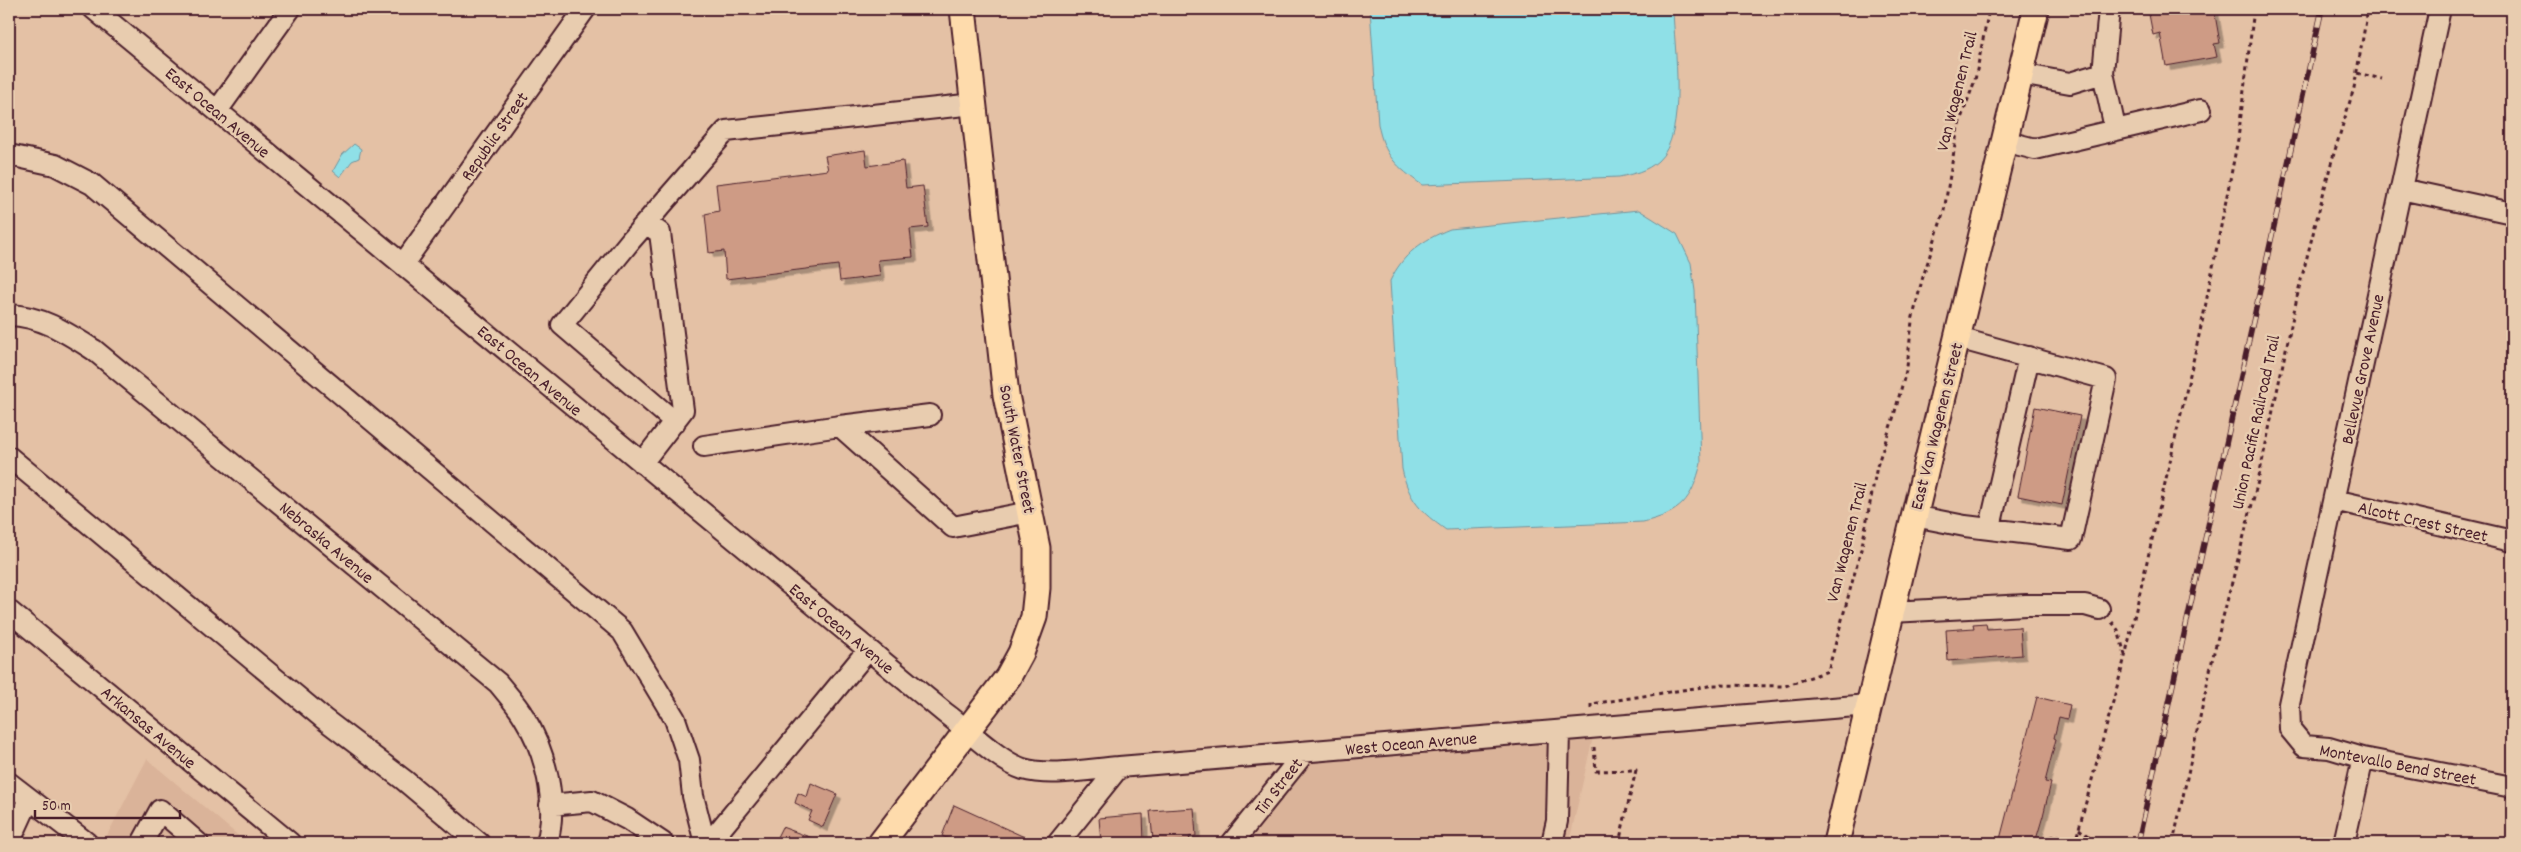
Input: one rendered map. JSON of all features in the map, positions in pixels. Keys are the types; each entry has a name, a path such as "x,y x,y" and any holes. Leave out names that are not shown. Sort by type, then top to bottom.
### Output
{"main road":[{"name":"South Water Street","path":"881,843 1008,677 1021,653 1034,617 1037,588 1038,548 1006,395 963,9"},
{"name":"East Van Wagenen Street","path":"1836,843 2036,9"}],"street":[{"name":"East Ocean Avenue","path":"94,9 868,650 968,730"},
{"path":"217,111 290,9"},
{"name":"Republic Street","path":"403,264 585,9"},
{"path":"2109,9 2103,73 2115,128"},
{"name":"Bellevue Grove Avenue","path":"2290,729 2288,704 2440,9"},
{"path":"2020,74 2070,83 2103,73"},
{"path":"675,422 562,325 646,223 726,131 974,104"},
{"path":"2004,141 2035,149 2115,128 2201,110"},
{"path":"9,155 55,165 92,184 622,632 675,719 689,760 693,796 705,843"},
{"path":"2401,189 2512,213"},
{"path":"642,463 683,410 660,234 646,223"},
{"name":"Nebraska Avenue","path":"9,315 25,316 52,324 94,350 498,683 524,717 538,746 551,796 549,833 546,843"},
{"path":"1914,516 1965,526 1990,527 2071,539 2106,378 1958,338"},
{"path":"1990,527 2029,358"},
{"path":"704,446 930,415"},
{"path":"840,426 953,526 1030,512"},
{"path":"9,456 324,719 404,780 479,843"},
{"name":"Alcott Crest Street","path":"2334,500 2512,541"},
{"path":"1891,612 2026,605 2085,605 2099,609"},
{"name":"Arkansas Avenue","path":"9,611 290,843"},
{"path":"710,843 868,650"},
{"name":"West Ocean Avenue","path":"968,730 1022,769 1041,772 1868,705"},
{"name":"Montevallo Bend Street","path":"2290,729 2304,746 2329,748 2363,758 2512,787"},
{"path":"1552,843 1557,821 1559,731"},
{"name":"Tin Street","path":"1232,843 1305,752"},
{"path":"2344,843 2363,758"},
{"path":"1058,843 1119,767"},
{"path":"9,784 29,799 67,837 88,843"},
{"path":"9,843 29,799"},
{"path":"550,805 592,801 627,819 663,843"},
{"path":"142,843 160,810 198,843"}],"path":[{"name":"Van Wagenen Trail","path":"1619,843 1636,770 1596,771 1591,704 1715,685 1785,686 1828,671 1862,546 1878,466 1907,367 1912,321 1922,280 1944,211 1958,127 1975,80 1989,9"},
{"path":"2042,840 2054,836 2076,842 2125,657 2204,318 2238,139 2254,9"},
{"name":"Union Pacific Railroad Trail","path":"2174,843 2214,652 2258,481 2298,288 2357,74 2368,9"},
{"path":"2357,74 2382,79"},
{"path":"2099,609 2118,630 2125,657"},
{"path":"2079,829 2088,836 2090,843"}],"shaded area":[{"path":"1595,728 1569,843 1232,843 1305,752"},
{"path":"147,759 247,843 103,843"}],"water":[{"path":"1370,9 1673,9 1677,89 1673,131 1667,148 1658,161 1645,170 1619,177 1422,185 1393,160 1381,135 1378,124"},
{"path":"354,144 361,149 359,158 352,161 340,177 333,171 342,155"},
{"path":"1639,210 1677,234 1691,263 1695,291 1701,463 1689,496 1676,509 1643,522 1446,530 1417,505 1408,490 1402,469 1390,281 1395,271 1414,249 1450,229"}],"building":[{"path":"2148,9 2214,9 2220,43 2214,44 2217,57 2166,66 2160,33 2153,35"},
{"path":"865,150 867,166 903,161 906,188 923,186 928,227 910,229 913,257 878,260 880,276 840,281 838,265 726,279 724,251 709,253 705,214 719,211 716,184 828,170 825,156"},
{"path":"2035,407 2080,416 2062,505 2018,496"},
{"path":"1986,623 1987,629 2020,627 2022,655 1948,661 1946,630 1974,628 1973,624"},
{"path":"2037,697 2070,705 2067,719 2059,717 2054,738 2056,739 2045,782 2051,783 2043,816 2035,843 1999,843"},
{"path":"811,783 837,794 823,827 808,820 812,811 795,803 798,793 807,797"},
{"path":"954,805 1031,840 1030,843 958,843 942,836"},
{"path":"1194,808 1196,836 1189,837 1190,840 1159,843 1158,839 1153,839 1150,811"},
{"path":"1143,814 1144,843 1101,843 1099,818"},
{"path":"782,827 812,838 809,843 774,843"}],"railway":[{"path":"2138,843 2322,9"}]}
